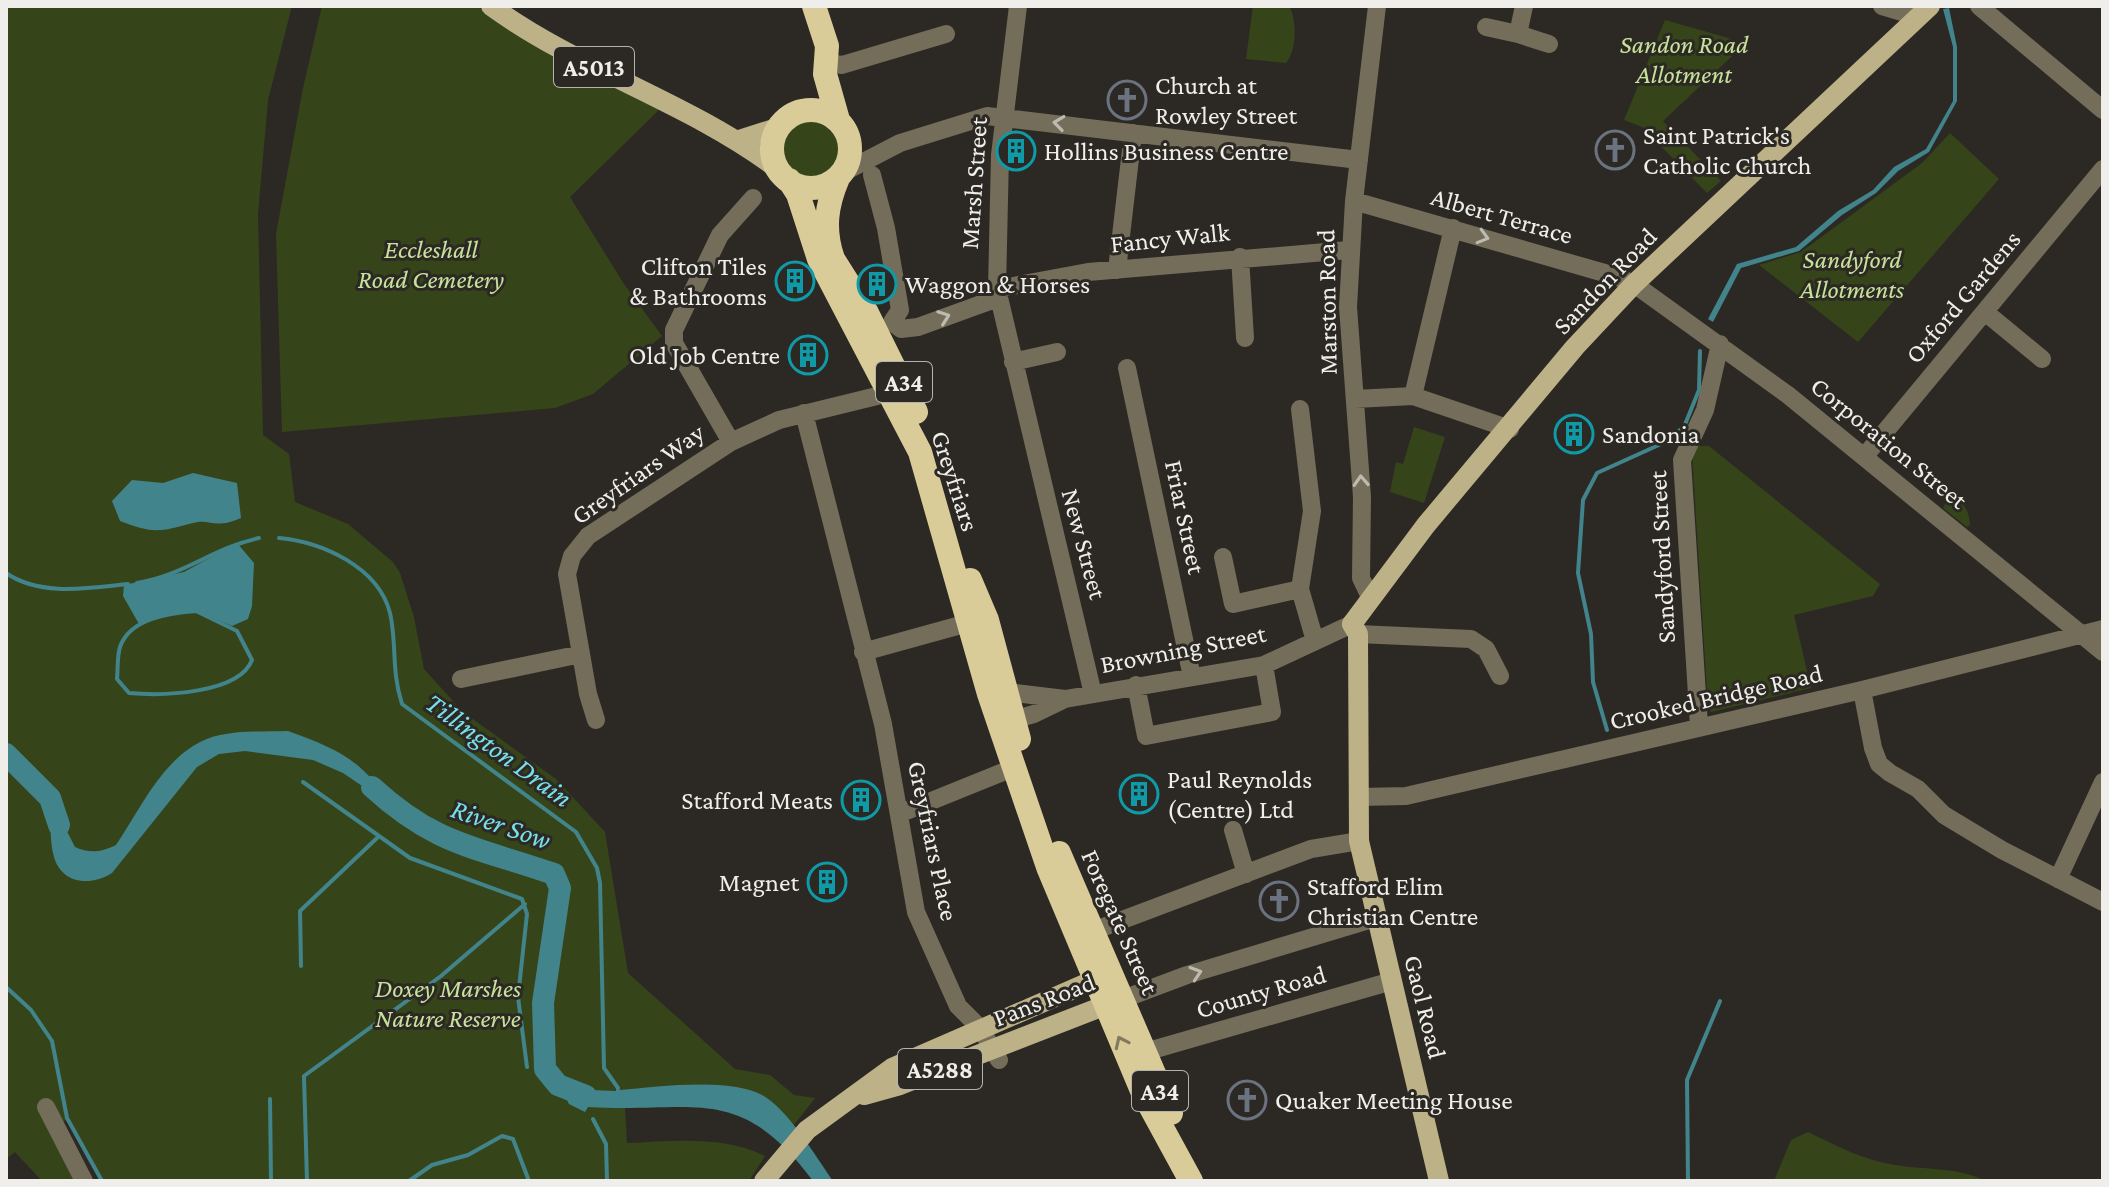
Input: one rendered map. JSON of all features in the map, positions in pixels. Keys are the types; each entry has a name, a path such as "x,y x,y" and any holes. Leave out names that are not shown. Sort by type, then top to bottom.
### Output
{"highway":[{"name":"A34","path":"814,6 827,46 826,68 838,120 850,142 842,175"},
{"path":"777,128 796,112 826,68"},
{"path":"796,112 818,111 838,120"},
{"name":"A34","path":"777,128 772,146 782,174"},
{"path":"782,174 806,186 819,186 842,175"},
{"name":"Greyfriars","path":"782,174 798,194 819,259 920,452 968,623 1006,722"},
{"name":"Greyfriars","path":"842,175 825,222 827,241 833,259 903,380 925,435 1005,685"},
{"path":"867,313 893,377 888,389"},
{"name":"Foregate Street","path":"1005,685 1006,722 1013,768 1113,1001 1143,1093 1191,1181"},
{"name":"Foregate Street","path":"1006,722 1093,931 1102,976"},
{"name":"Foregate Street","path":"1113,1001 1145,1052 1203,1181"}],"main road":[{"name":"A5013","path":"491,6 624,84 739,140 782,174"},
{"name":"Sandon Road","path":"1355,629 1370,597 1575,347 1634,284 1925,11"},
{"path":"739,140 777,128"},
{"name":"Gaol Road","path":"1355,629 1359,841 1439,1181"},
{"name":"Pans Road","path":"764,1181 824,1115 892,1068 1102,976"},
{"name":"Pans Road","path":"850,1099 996,1054 1113,1001"}],"street":[{"name":"Marsh Street","path":"1018,6 1003,116 997,293 1023,407"},
{"name":"Marston Road","path":"1370,597 1361,578 1362,497 1348,307 1349,250 1377,6"},
{"path":"1518,34 1524,6"},
{"path":"1882,6 1925,11"},
{"path":"1979,6 2103,110"},
{"path":"1486,27 1549,44"},
{"path":"826,68 946,34"},
{"path":"842,175 900,143 987,116 1359,160"},
{"path":"1117,270 1133,133"},
{"name":"Oxford Gardens","path":"1864,457 2103,169"},
{"path":"872,175 886,228 900,310 892,322"},
{"path":"731,442 674,343 674,330 720,235 753,198"},
{"name":"Albert Terrace","path":"1354,201 1634,284"},
{"path":"1413,396 1453,228"},
{"name":"Fancy Walk","path":"867,313 885,326 892,322 901,329 918,327 997,293 1117,270 1349,250"},
{"path":"1240,257 1245,338"},
{"name":"Corporation Street","path":"1634,284 1720,344 2103,652"},
{"path":"1985,312 2042,359"},
{"name":"Sandyford Street","path":"1699,726 1682,460 1705,410 1720,344"},
{"path":"1013,362 1057,352"},
{"name":"Friar Street","path":"1127,368 1192,677"},
{"path":"804,413 877,396 888,389"},
{"path":"1355,399 1413,396 1510,429"},
{"name":"New Street","path":"1023,407 1093,694"},
{"path":"1300,409 1312,511 1300,589 1315,641"},
{"name":"Greyfriars Way","path":"596,720 588,694 568,584 567,567 572,556 588,536 731,442 779,420 804,413"},
{"name":"Greyfriars Place","path":"804,413 883,724 916,912 945,983 958,1006 980,1028 996,1054"},
{"path":"1223,557 1233,604 1300,589"},
{"path":"863,652 968,623"},
{"path":"1355,629 1471,639 1486,649 1500,676"},
{"name":"Browning Street","path":"1006,722 1034,714 1065,699 1264,665 1315,641 1355,629"},
{"name":"Crooked Bridge Road","path":"1360,797 1406,796 1862,690 2103,629"},
{"path":"461,679 581,654"},
{"path":"1136,685 1146,736 1272,712 1264,665"},
{"name":"Browning Street","path":"1005,685 1065,699"},
{"path":"1862,690 1879,764 1918,789 1944,815 2002,850 2103,902"},
{"path":"899,814 1013,768"},
{"path":"2058,879 2103,783 2085,776"},
{"path":"1233,830 1246,874"},
{"path":"1093,931 1311,849 1359,841"},
{"path":"1113,1001 1187,975 1376,918"},
{"name":"County Road","path":"1145,1052 1392,981"},
{"path":"46,1107 84,1181"}],"green space":[{"name":"Doxey Marshes Nature Reserve","path":"6,6 292,6 268,100 258,214 263,435 289,454 295,502 348,524 393,562 400,573 414,617 424,669 463,712 556,779 605,832 628,973 735,1069 770,1075 794,1095 815,1098 794,1125 762,1095 711,1084 624,1090 627,1143 698,1141 749,1149 765,1156 749,1181 102,1181 67,1119 51,1131 77,1181 42,1181 15,1152 6,1159"},
{"name":"Eccleshall Road Cemetery","path":"322,6 476,6 660,109 570,197 624,284 662,336 593,394 555,408 282,432 276,234 303,88"},
{"path":"1253,6 1289,6 1295,35 1286,63 1246,59"},
{"name":"Sandon Road Allotment","path":"1665,20 1746,43 1663,121 1721,181 1707,193 1642,127 1624,120"},
{"path":"811,117 823,119 833,126 840,136 840,160 833,170 823,177 811,179 799,177 789,170 782,160 780,148 782,136 789,126 799,119"},
{"name":"Sandyford Allotments","path":"1950,133 1999,179 1858,342 1759,265 1801,252 1922,163"},
{"path":"1414,427 1445,437 1424,503 1390,492 1396,462 1403,464"},
{"path":"1698,446 1709,446 1880,584 1873,596 1794,615 1811,688 1711,712 1708,708 1692,453"},
{"path":"1947,500 1958,501 1964,506 1970,525 1967,527 1943,508"},
{"path":"1808,1132 1872,1160 1953,1171 1986,1181 1774,1181 1791,1140"}],"water":[{"path":"1949,8 1957,47 1957,101 1929,152 1898,171 1876,193 1842,215 1799,251 1741,268 1713,322 1708,319 1737,264 1796,247 1838,211 1873,190 1894,167 1926,149 1953,101 1953,47 1943,9"},
{"path":"193,473 237,483 241,518 218,524 199,522 156,530 120,521 112,501 132,480 163,483"},
{"path":"237,543 254,563 252,606 248,619 232,626 196,613 177,612 139,624 123,596 124,585 184,572"},
{"path":"288,731 348,758 371,778 393,807 343,773 313,760 245,751 219,754 197,767 112,873 96,880 78,880 58,866 51,843 50,798 75,847 91,851 105,849 116,845 159,779 186,751 220,735"},
{"path":"576,1083 591,1090 616,1091 616,1085 620,1090 692,1085 748,1089 762,1095 782,1111 833,1181 813,1181 786,1149 761,1128 737,1115 686,1107 588,1107 585,1112 569,1104 559,1085"}],"waterway":[{"path":"1607,730 1593,682 1591,634 1578,573 1583,500 1597,473 1661,444 1684,427 1699,390 1700,351"},
{"name":"Tillington Drain","path":"137,583 170,574 227,548 259,538"},
{"name":"Tillington Drain","path":"279,538 329,551 346,559 374,582 384,596 390,613 396,680 402,704 576,832 597,868 600,883 604,1068 618,1088"},
{"name":"Tillington Drain","path":"6,573 20,581 50,588 81,589 128,584"},
{"path":"196,611 237,631 252,660 244,671 232,680 198,690 129,693 117,679 119,651 125,637 132,629 152,619 196,611"},
{"name":"River Sow","path":"6,754 50,798 59,825"},
{"path":"303,782 410,858 522,899 527,914 518,997 527,1067"},
{"name":"River Sow","path":"372,787 395,807 437,833 554,874 560,888 543,1003 545,1069 558,1085 586,1096"},
{"path":"301,966 300,911 377,838"},
{"path":"307,1181 304,1076 441,976 525,904"},
{"path":"6,987 31,1010 52,1041 67,1118 102,1181"},
{"path":"1688,1181 1687,1080 1720,1001"},
{"path":"270,1099 271,1181"},
{"name":"Tillington Drain","path":"593,1119 606,1144 607,1181"},
{"path":"409,1181 432,1165 468,1155 502,1136 513,1139 529,1181"}],"place":[{"name":"Church at Rowley Street","path":"1127,100"},
{"name":"Saint Patrick's Catholic Church","path":"1615,150"},
{"name":"Hollins Business Centre","path":"1016,151"},
{"name":"Clifton Tiles & Bathrooms","path":"795,281"},
{"name":"Waggon & Horses","path":"877,284"},
{"name":"Old Job Centre","path":"808,355"},
{"name":"Sandonia","path":"1574,434"},
{"name":"Paul Reynolds (Centre) Ltd","path":"1139,794"},
{"name":"Stafford Meats","path":"861,800"},
{"name":"Magnet","path":"827,882"},
{"name":"Stafford Elim Christian Centre","path":"1279,901"},
{"name":"Quaker Meeting House","path":"1247,1100"}]}
